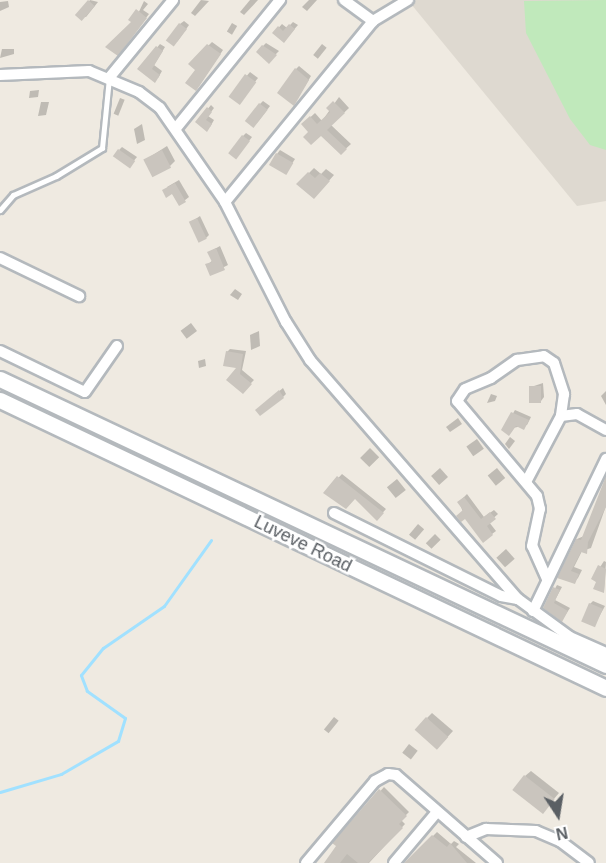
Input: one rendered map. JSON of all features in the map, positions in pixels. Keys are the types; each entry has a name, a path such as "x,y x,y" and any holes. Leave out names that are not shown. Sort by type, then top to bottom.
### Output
{"street":[{"path":"109,78 173,0"},
{"path":"177,127 280,0"},
{"path":"344,0 373,21"},
{"path":"225,202 373,21 408,0"},
{"path":"0,75 69,69 109,78 151,100 177,127 225,202 286,322 310,360 518,599 570,637 606,654"},
{"path":"0,258 79,296"},
{"path":"0,351 86,392 117,345"},
{"path":"526,482 561,416 564,394 554,363 544,356 517,360 458,395 457,401 526,482 540,504 532,546 548,579"},
{"name":"Luveve Road","path":"2,383 606,665"},
{"name":"Luveve Road","path":"0,400 606,688"},
{"path":"561,416 577,414 606,430"},
{"path":"532,611 606,459"},
{"path":"334,513 501,596 518,599"},
{"path":"306,863 381,776 396,775 496,863"},
{"path":"395,863 437,812"},
{"path":"466,837 486,829 536,831 560,841 590,863"}],"lane":[{"path":"0,210 13,195 56,176 102,148 109,78"}],"shaded area":[{"path":"416,0 606,0 606,201 577,206 411,4"}],"green space":[{"path":"606,0 606,150 590,145 570,119 526,33 524,1"}],"building":[{"path":"88,0 95,6 82,21 75,15"},
{"path":"136,9 147,18 118,56 105,47 131,22 128,20"},
{"path":"179,23 187,29 174,47 166,41"},
{"path":"289,24 295,29 284,43 272,33 278,26 283,31"},
{"path":"207,44 221,54 196,91 185,83 195,70 188,64"},
{"path":"262,45 277,55 269,64 256,52"},
{"path":"156,46 163,51 152,69 160,75 155,83 137,69"},
{"path":"295,68 309,80 294,106 277,93"},
{"path":"245,74 256,82 240,105 229,97"},
{"path":"333,101 345,113 327,130 347,149 341,155 321,136 311,145 303,137 308,132 301,124 310,116 317,124 330,112 326,108"},
{"path":"259,103 268,110 254,128 245,121"},
{"path":"207,107 212,112 206,120 212,124 207,132 195,122"},
{"path":"242,135 250,141 236,159 228,153"},
{"path":"118,149 135,161 130,168 113,156"},
{"path":"162,150 171,168 152,177 143,160"},
{"path":"276,153 293,163 286,175 269,165"},
{"path":"308,172 315,178 320,173 330,181 314,199 296,184"},
{"path":"175,183 186,202 179,206 172,194 166,198 162,190"},
{"path":"197,218 207,239 199,243 189,222"},
{"path":"216,248 225,270 210,276 205,264 212,262 207,252"},
{"path":"226,351 243,354 240,374 252,384 243,394 226,380 236,368 223,366"},
{"path":"529,386 541,386 541,403 529,403"},
{"path":"279,390 284,398 260,416 255,410"},
{"path":"511,412 529,420 524,430 516,426 509,436 501,430"},
{"path":"337,476 384,513 377,521 355,499 346,509 323,493"},
{"path":"606,476 606,507 588,542 587,554 581,552 571,571 579,574 575,584 557,578 576,539 581,540"},
{"path":"464,497 481,519 490,512 496,519 487,526 493,535 483,543 465,519 461,522 456,516 463,510 457,502"},
{"path":"598,565 606,569 604,593 593,589 596,582 591,579"},
{"path":"553,587 560,590 554,603 568,611 562,622 543,608"},
{"path":"589,603 603,609 595,627 581,621"},
{"path":"426,717 448,737 437,750 415,730"},
{"path":"524,775 555,799 543,814 512,790"},
{"path":"379,789 407,816 399,824 403,828 368,863 358,863 347,854 340,863 324,863 336,846 332,843"},
{"path":"432,835 447,847 450,843 467,863 404,863"}],"waterway":[{"path":"0,792 61,774 118,741 125,718 87,691 81,675 103,648 164,606 211,540"}]}
